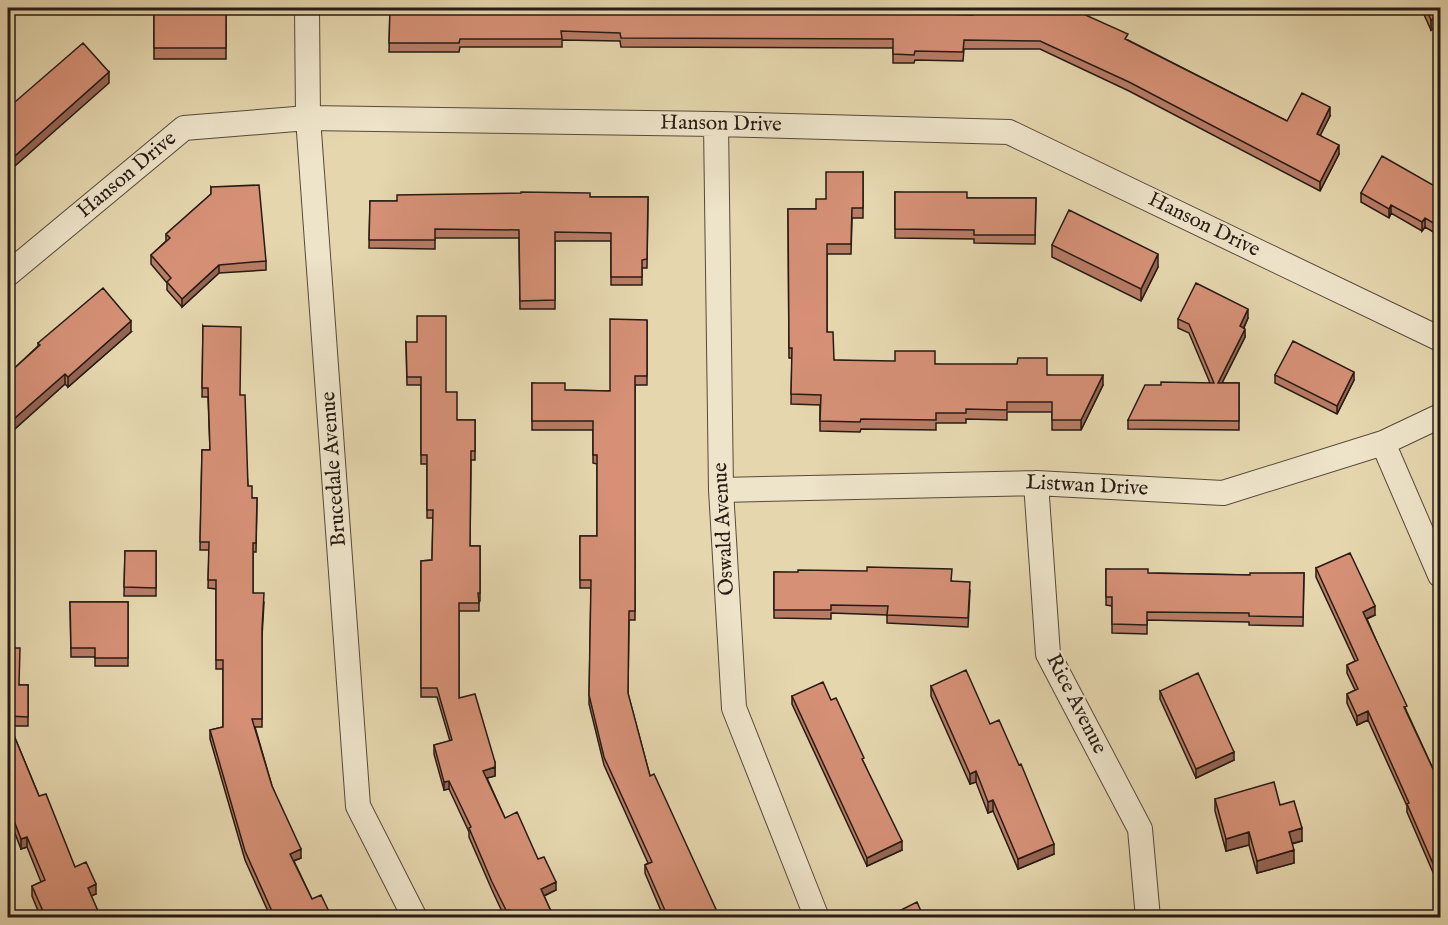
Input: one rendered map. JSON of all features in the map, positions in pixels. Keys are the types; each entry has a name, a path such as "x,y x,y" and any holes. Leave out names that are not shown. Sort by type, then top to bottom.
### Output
{"street":[{"name":"Brucedale Avenue","path":"308,8 308,118 358,806 415,918"},
{"name":"Hanson Drive","path":"8,274 184,128 308,118 716,124 1009,132 1440,339"},
{"name":"Oswald Avenue","path":"716,124 721,490 734,708 818,918"},
{"name":"Listwan Drive","path":"721,490 1036,483 1223,493 1383,443 1440,416"},
{"path":"1383,443 1440,575"},
{"name":"Rice Avenue","path":"1036,483 1048,654 1140,829 1148,918"}],"building":[{"path":"166,8 226,8 226,48 154,48 154,10 166,10"},
{"path":"390,8 886,8 885,12 973,15 973,8 1070,8 1128,34 1125,39 1287,121 1302,93 1330,107 1317,134 1339,145 1320,182 1129,82 1040,41 964,40 963,52 915,51 914,55 893,54 893,39 621,38 620,33 561,31 562,39 460,39 459,43 389,43"},
{"path":"1426,8 1440,8 1440,16 1431,20"},
{"path":"83,43 109,72 8,162 8,108"},
{"path":"1382,156 1440,189 1440,227 1425,218 1422,222 1391,205 1389,209 1361,193"},
{"path":"826,172 863,172 863,208 852,208 851,244 827,244 827,332 833,332 834,360 895,361 895,351 935,351 935,364 1017,364 1018,358 1047,358 1047,375 1103,375 1081,420 1052,420 1052,402 1007,402 1007,410 966,409 966,413 936,413 936,420 820,421 821,395 791,394 788,209 816,209 816,199 826,199"},
{"path":"259,185 266,261 219,265 182,299 167,282 171,278 151,255 170,238 166,234 211,194 211,187"},
{"path":"895,192 967,192 967,198 1036,198 1035,235 974,235 974,230 895,229"},
{"path":"590,193 590,197 648,197 647,259 642,260 642,277 611,277 611,233 555,232 555,300 520,301 519,230 435,229 435,240 369,240 370,201 397,201 397,195"},
{"path":"1069,210 1158,254 1141,289 1052,245"},
{"path":"1196,283 1248,309 1240,326 1245,329 1218,383 1239,383 1239,421 1128,420 1145,385 1161,385 1161,382 1214,383 1189,324 1178,319"},
{"path":"103,288 131,321 68,377 65,374 8,424 8,374 40,345 38,343"},
{"path":"417,316 446,316 446,392 457,392 457,420 475,420 475,451 471,451 470,546 480,546 480,593 478,593 479,603 459,603 459,698 475,694 495,762 495,767 483,771 505,818 517,812 538,859 544,857 556,882 541,889 554,918 513,918 509,910 507,912 449,781 444,782 434,745 452,740 437,688 421,688 421,561 432,560 433,510 427,510 427,455 421,455 421,377 407,377 406,342 417,342"},
{"path":"610,319 647,320 647,376 635,376 635,611 629,611 628,693 650,776 654,774 720,918 677,918 674,911 667,915 645,865 652,862 604,757 589,695 591,580 580,580 580,536 597,536 597,455 593,455 593,421 532,421 532,383 565,383 565,390 610,391"},
{"path":"203,326 241,327 240,395 245,395 248,486 252,486 252,498 257,498 256,543 253,543 253,593 264,593 262,719 252,719 272,786 301,849 290,854 312,899 321,895 332,918 275,918 245,851 210,730 223,727 223,660 216,660 216,580 208,580 209,542 200,542 202,450 210,450 208,388 202,388"},
{"path":"1293,341 1354,372 1337,406 1275,375"},
{"path":"125,551 156,551 156,588 124,587"},
{"path":"1350,553 1375,606 1363,612 1440,784 1440,874 1438,875 1368,711 1357,716 1347,694 1358,689 1347,665 1358,660 1316,568"},
{"path":"867,567 952,569 951,581 970,582 968,618 887,615 888,606 831,605 831,610 774,610 774,572 867,571"},
{"path":"1106,569 1148,569 1148,573 1250,575 1250,573 1304,573 1303,617 1249,616 1249,613 1147,612 1147,625 1112,624 1112,597 1106,597"},
{"path":"70,602 128,602 128,658 95,658 95,648 71,648"},
{"path":"8,648 20,648 19,685 28,685 28,717 8,716"},
{"path":"966,670 990,724 999,720 1019,765 1021,764 1054,844 1018,859 993,800 988,802 976,771 970,774 931,686"},
{"path":"1198,673 1234,752 1196,769 1160,691"},
{"path":"823,682 831,700 836,698 864,758 862,759 902,841 867,858 792,696"},
{"path":"8,721 39,796 46,794 75,867 86,862 96,884 88,888 101,918 46,918 32,886 45,880 27,837 21,839 8,805"},
{"path":"1274,782 1280,805 1294,801 1302,828 1289,832 1294,850 1257,861 1249,832 1226,839 1215,799"},
{"path":"917,902 924,918 885,918"},
{"path":"155,911 158,918 139,918"},
{"path":"1413,911 1440,911 1440,918 1413,918"},
{"path":"960,913 985,913 985,918 960,918"},
{"path":"1235,915 1278,916 1278,918 1235,918"}]}
